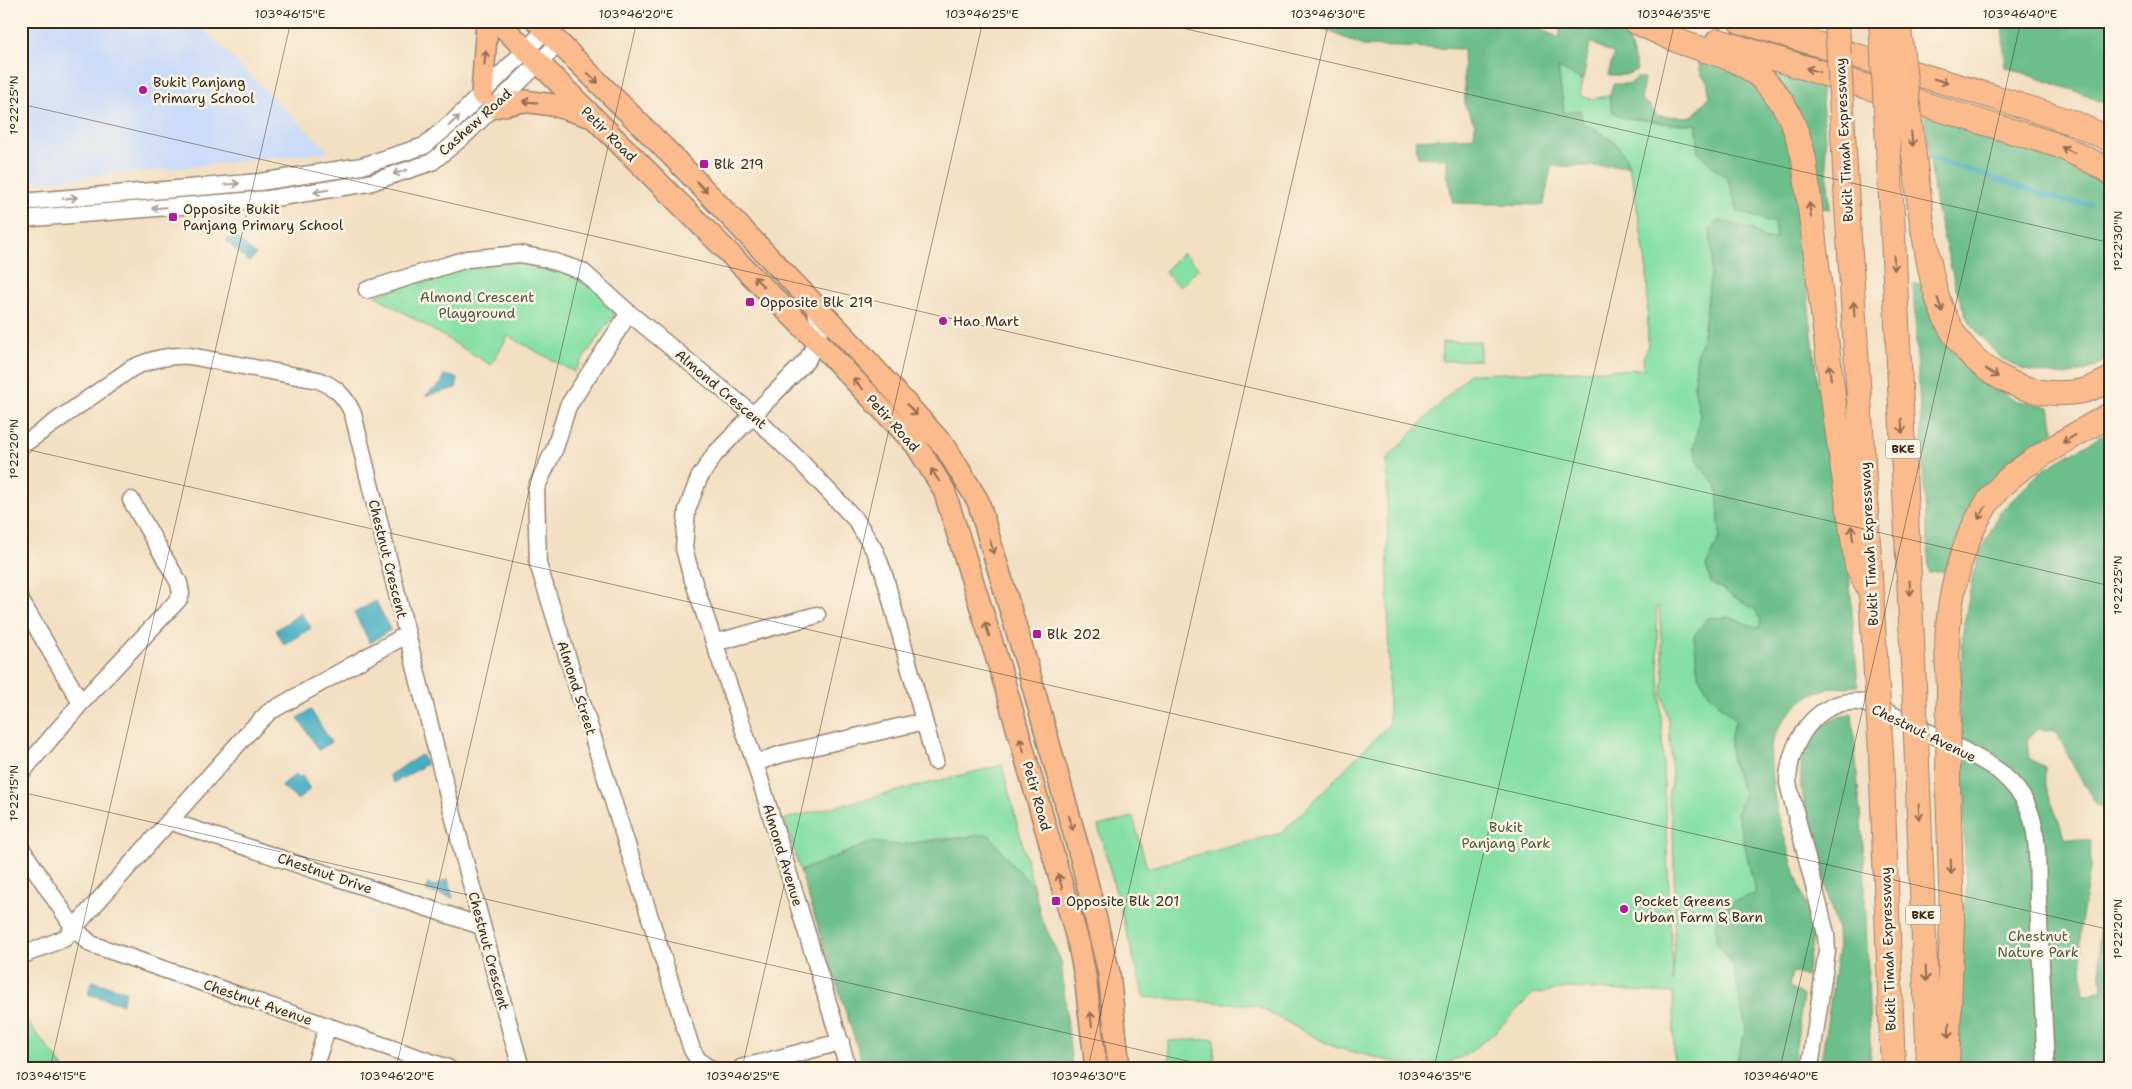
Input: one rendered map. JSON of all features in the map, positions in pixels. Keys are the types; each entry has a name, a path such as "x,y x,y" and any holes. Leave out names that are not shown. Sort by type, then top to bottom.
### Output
{"highway":[{"path":"1634,21 1681,42 1736,54 2060,146 2101,166 2111,173"},
{"path":"1647,21 1736,54 1774,91 1790,115 1799,136 1804,160 1836,420 1857,566 1872,594"},
{"name":"Bukit Timah Expressway","path":"1837,21 1881,753 1893,1068"},
{"name":"BKE","path":"1881,21 1914,684 1929,1068"},
{"path":"1898,21 1922,223 1934,289 1944,316 1957,340 1989,372 2017,387 2052,394 2084,391 2111,379"},
{"path":"1742,22 1998,98 2074,123 2111,140"},
{"path":"1947,1068 1952,919 1948,784 1948,628 1957,570 1974,528 1987,505 2013,475 2111,414"}],"main road":[{"path":"487,21 488,100 524,101 553,105 594,118"},
{"name":"Petir Road","path":"497,21 817,342 916,445 944,490 1002,675 1079,945 1085,976 1096,1068"},
{"name":"Petir Road","path":"547,32 672,157 856,348 946,448 978,501 1027,665 1082,862 1109,973 1119,1068"},
{"path":"649,174 651,165 656,158 672,157"},
{"path":"1002,675 1010,682 1019,684 1026,678 1027,665"}],"street":[{"name":"Cashew Road","path":"21,202 260,182 362,166 424,146 454,121 488,100 532,57 547,32"},
{"name":"Cashew Road","path":"21,219 268,199 369,183 432,162 466,134 488,100"},
{"name":"Almond Crescent","path":"367,290 467,259 519,254 546,258 582,271 629,313 753,414 856,520 876,552 888,588 935,761"},
{"path":"811,300 819,322 817,342 826,339 836,340 856,348"},
{"name":"Almond Street","path":"629,313 568,406 555,448 536,488 538,564 692,1050 699,1061 709,1068"},
{"name":"Almond Avenue","path":"817,342 807,360 715,454 698,478 687,510 684,548 690,572 755,763 848,1068"},
{"name":"Chestnut Crescent","path":"21,446 132,368 150,360 170,355 190,356 318,380 340,392 348,402 352,414 406,635 481,926 521,1068"},
{"path":"21,773 82,703 176,604 181,594 179,583 131,500"},
{"path":"21,601 82,703"},
{"path":"714,643 817,615"},
{"path":"21,956 65,938 247,734 269,712 406,635"},
{"name":"Chestnut Avenue","path":"1810,1068 1827,951 1826,934 1788,783 1789,765 1794,748 1806,726 1816,718 1840,705 1861,702 1953,746 2000,772 2016,789 2028,807 2036,848 2046,1068"},
{"path":"755,763 782,754 912,724 924,724"},
{"name":"Chestnut Drive","path":"169,821 481,926"},
{"path":"21,848 74,928"},
{"name":"Chestnut Avenue","path":"74,928 91,944 448,1068"},
{"path":"314,1068 328,1026"},
{"path":"741,1068 841,1042"}],"shaded area":[{"name":"Bukit Panjang Primary School","path":"21,21 159,21 165,27 201,27 329,152 21,184"}],"green space":[{"path":"1305,21 1502,21 1512,25 1533,26 1560,38 1559,21 1594,21 1627,32 1637,70 1625,75 1608,75 1614,54 1590,42 1583,80 1558,68 1564,113 1580,110 1583,123 1611,140 1626,158 1629,166 1551,166 1544,205 1453,203 1447,174 1447,159 1418,157 1415,140 1474,137 1475,124 1465,105 1463,49 1363,46"},
{"path":"2002,21 2111,21 2111,107 2087,95 2005,67"},
{"path":"1697,55 1752,79 1789,130 1818,388 1824,398 1847,548 1858,686 1824,690 1806,698 1793,709 1782,723 1773,738 1771,748 1771,765 1776,804 1813,936 1806,976 1792,972 1789,986 1803,996 1793,1068 1737,1068 1737,1060 1746,1029 1733,965 1716,942 1717,912 1735,901 1756,893 1737,813 1744,793 1731,757 1730,748 1730,739 1736,720 1709,694 1698,675 1694,636 1707,618 1728,617 1759,628 1761,620 1755,610 1711,582 1706,566 1720,537 1717,486 1699,465 1694,449 1700,415 1694,386 1697,355 1703,336 1713,257 1710,230 1718,220 1753,230 1764,239 1776,239 1774,223 1738,211 1729,181 1698,151 1697,124 1669,124 1623,118 1613,112 1609,96 1613,84 1630,84 1636,78 1644,78 1641,100 1650,106 1657,116 1692,117 1710,96 1707,82 1701,74"},
{"name":"Bukit Panjang Park","path":"1558,67 1583,80 1580,96 1592,99 1609,96 1613,112 1623,118 1669,124 1697,124 1698,151 1729,181 1738,211 1774,222 1776,239 1764,239 1753,230 1710,230 1713,256 1703,336 1697,355 1694,386 1700,415 1694,449 1699,465 1717,486 1720,537 1706,566 1711,582 1756,610 1761,620 1759,628 1728,617 1694,636 1698,675 1709,694 1736,720 1730,739 1730,748 1731,757 1744,793 1737,813 1756,894 1735,901 1716,942 1733,965 1746,1029 1737,1060 1737,1068 1674,1068 1673,993 1567,988 1533,994 1496,1031 1468,1054 1446,1064 1402,1064 1334,1047 1254,1005 1144,997 1098,826 1133,817 1147,868 1282,833 1389,724 1387,459 1469,374 1644,369 1643,358 1648,345 1647,271 1633,181 1626,159 1614,141 1564,113","holes":["1656,607 1659,607 1664,675 1662,694 1669,721 1672,777 1668,798 1673,828 1675,906 1673,982"]},
{"path":"1774,69 1821,84 1830,209 1822,208 1772,77"},
{"path":"1924,114 2043,149 2111,183 2111,356 2095,367 2070,375 2024,370 2001,358 1979,334 1966,317 1957,292 1936,207"},
{"path":"1183,253 1199,268 1180,287 1164,272"},
{"name":"Almond Crescent Playground","path":"496,258 568,268 619,307 574,372 508,336 491,365 376,296 467,262"},
{"path":"1913,284 1923,284 1932,318 1948,346 1983,381 2014,400 2050,407 2054,432 2032,445 2014,459 2000,474 1977,507 1949,570 1929,573"},
{"path":"1480,341 1480,360 1442,361 1442,342"},
{"name":"Chestnut Nature Park","path":"2111,430 2111,812 2096,804 2075,769 2056,731 2037,729 2027,740 2029,759 2045,767 2045,784 2065,838 2091,841 2090,868 2080,929 2084,996 2102,989 2099,946 2100,914 2105,886 2111,875 2111,1068 1952,1068 1948,987 1966,893 1959,707 1963,631 1973,573 1984,544 2001,511 2040,472"},
{"path":"1852,713 1864,857 1871,1068 1820,1068 1838,950 1837,930 1801,789 1802,762 1805,750 1817,731 1838,718"},
{"path":"1002,765 1033,885 1010,862 989,835 958,839 942,838 900,845 872,842 800,871 785,819"},
{"path":"989,834 1010,862 1033,885 1041,917 1061,961 1072,1068 864,1068 800,871 872,842 900,845"},
{"path":"21,1014 64,1068 21,1068"},
{"path":"1214,1039 1215,1068 1170,1068 1169,1041"}],"water":[{"path":"232,234 256,255 249,262 226,241"},
{"path":"444,375 458,378 456,388 425,396 442,383"},
{"path":"376,601 390,630 370,643 354,613"},
{"path":"301,613 311,628 284,645 276,630"},
{"path":"311,710 331,742 319,750 298,718"},
{"path":"421,755 427,764 394,783 389,775"},
{"path":"296,774 299,777 302,776 310,789 298,800 281,786"},
{"path":"448,879 453,898 426,891 428,884 435,886"},
{"path":"92,981 126,991 122,1004 88,994"}],"waterway":[{"path":"1928,157 2063,201 2090,204"}],"place":[{"name":"Bukit Panjang Primary School","path":"143,90"},
{"name":"Blk 219","path":"704,164"},
{"name":"Opposite Bukit Panjang Primary School","path":"173,217"},
{"name":"Opposite Blk 219","path":"750,302"},
{"name":"Hao Mart","path":"943,321"},
{"name":"Blk 202","path":"1037,634"},
{"name":"Opposite Blk 201","path":"1056,901"},
{"name":"Pocket Greens Urban Farm & Barn","path":"1624,909"}]}
